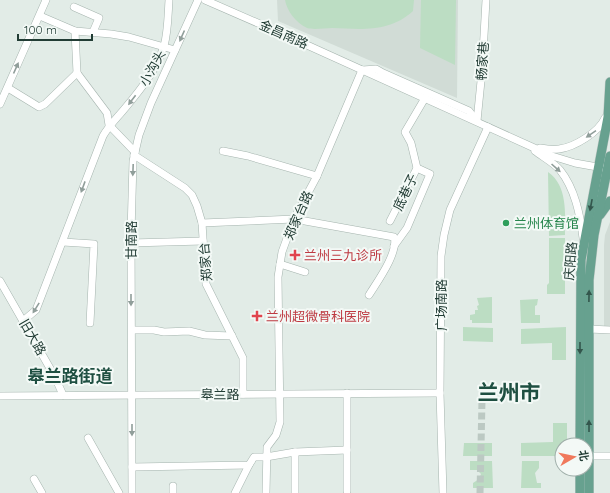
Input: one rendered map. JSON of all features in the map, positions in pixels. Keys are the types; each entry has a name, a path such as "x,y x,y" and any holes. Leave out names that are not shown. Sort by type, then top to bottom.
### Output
{"main road":[{"name":"庆阳路","path":"589,437 589,280 605,168 610,82"},
{"name":"庆阳路","path":"580,437 581,260 584,241 605,168 610,156"},
{"path":"597,219 610,201"},
{"path":"580,477 580,493"},
{"name":"庆阳路","path":"589,477 589,493"}],"street":[{"path":"0,104 46,0"},
{"name":"小沟头","path":"23,321 36,310 103,136 109,125 126,108 158,62 164,46 170,0"},
{"name":"甘南路","path":"132,493 131,243 134,153 139,134 151,103 198,0"},
{"name":"金昌南路","path":"205,0 525,144 564,160 605,168"},
{"name":"畅家巷","path":"477,122 482,72 486,0"},
{"path":"74,7 99,18 94,32"},
{"path":"40,16 75,31 129,37 175,50"},
{"path":"75,31 77,73 107,113 109,125"},
{"name":"金昌南路","path":"362,70 376,69 383,72 469,111 477,122"},
{"name":"郑家台路","path":"266,457 267,447 276,435 280,422 278,277 282,252 294,219 317,176 362,70"},
{"path":"8,88 39,107 45,104 77,73"},
{"name":"底巷子","path":"390,221 417,168 411,143 405,132 425,98"},
{"path":"525,144 542,148 559,149 577,143 602,126 609,102"},
{"name":"郑家台","path":"109,125 134,153 185,188 192,195 202,223 206,284 243,358 243,394"},
{"name":"广场南路","path":"443,493 440,392 441,256 450,210 488,127"},
{"path":"525,144 559,170 571,187 580,216 584,241"},
{"path":"223,151 248,156 317,176"},
{"path":"394,246 407,228 430,174 417,168"},
{"path":"202,223 294,219 394,237 394,251 370,295"},
{"path":"131,243 203,241"},
{"path":"63,242 94,244 90,323"},
{"path":"280,264 304,272"},
{"name":"旧大路","path":"0,281 64,395"},
{"path":"589,329 610,330"},
{"path":"132,330 154,330 164,332 189,331 205,335 232,336"},
{"name":"皋兰路","path":"0,396 440,392"},
{"path":"347,393 347,491"},
{"path":"88,438 119,493"},
{"path":"235,493 254,457 266,457 295,452 347,450"},
{"path":"295,452 295,493"},
{"path":"594,456 610,456"},
{"path":"266,457 266,493"},
{"path":"132,467 249,465"},
{"path":"34,479 42,493"}],"shaded area":[{"path":"277,0 458,0 457,98 278,21"},
{"path":"610,222 610,328 604,328 604,245 605,235"}],"green space":[{"path":"285,0 414,0 413,11 404,18 384,26 364,29 310,29 303,26 296,20 290,12"},
{"path":"421,0 456,0 455,65 420,48"},
{"path":"548,172 559,185 562,193 565,210 565,235 549,236"},
{"path":"549,238 565,238 565,294 547,294 547,285 549,283"},
{"path":"492,297 492,323 472,323 472,320 470,320 470,315 475,314 475,310 478,310 477,306 479,305 477,298"},
{"path":"538,299 537,305 535,306 535,315 540,315 540,323 521,323 520,300"},
{"path":"463,327 493,328 493,342 463,341"},
{"path":"566,327 566,360 552,360 552,343 521,344 521,329"},
{"path":"553,423 567,423 567,437 554,437 554,456 521,456 521,443 553,442"},
{"path":"464,443 492,443 492,456 463,456"},
{"path":"470,461 492,461 493,488 473,488 473,483 479,479 481,474 477,470 470,470"},
{"path":"522,461 539,461 539,468 535,473 537,483 541,483 541,488 521,488"}],"tunnel":[{"path":"480,493 482,400"}],"place":[{"name":"兰州体育馆","path":"506,223"},
{"name":"兰州三九诊所","path":"295,255"},
{"name":"兰州超微骨科医院","path":"257,316"}],"district":[{"name":"皋兰路街道","path":"70,375"},
{"name":"兰州市","path":"509,392"}]}
